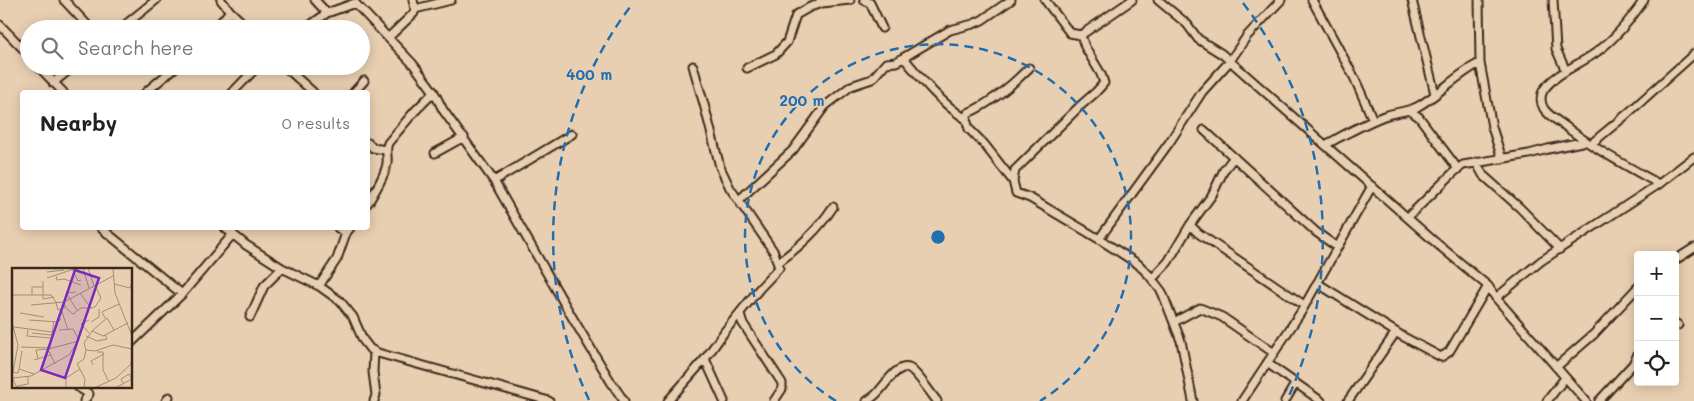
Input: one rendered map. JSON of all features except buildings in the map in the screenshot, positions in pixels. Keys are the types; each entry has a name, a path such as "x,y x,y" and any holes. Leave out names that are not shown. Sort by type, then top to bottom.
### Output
{"street":[{"path":"64,0 83,20"},
{"path":"131,20 156,0"},
{"path":"221,0 240,20"},
{"path":"315,0 327,13"},
{"path":"388,37 414,13 413,0"},
{"path":"415,9 451,0"},
{"path":"747,68 776,54 787,42 796,15 821,2 850,0"},
{"path":"864,0 870,3 882,28"},
{"path":"739,200 793,150 826,106 851,86 872,79 886,63 896,62 904,58 950,30 982,20 1012,0"},
{"path":"1045,0 1070,33 1081,35 1132,0"},
{"path":"1158,0 1187,24 1198,38 1230,61 1325,146 1488,286 1496,298 1586,401"},
{"path":"1099,239 1169,143 1202,92 1230,61 1247,36 1281,0"},
{"path":"1312,0 1354,77 1373,120"},
{"path":"1412,0 1434,94"},
{"path":"1479,0 1480,63 1492,127 1502,159"},
{"path":"1552,0 1556,49 1566,71"},
{"path":"317,20 327,13 354,1 413,64 434,92 443,110 494,181 572,317 624,401"},
{"path":"1643,1 1614,37 1598,51 1566,71 1546,88 1541,95 1541,102 1548,114 1572,132 1659,184"},
{"path":"222,20 230,11"},
{"path":"0,25 20,46"},
{"path":"1013,181 1015,170 1103,84 1103,79 1085,47 1081,35"},
{"path":"1408,218 1463,165 1479,164 1569,144 1588,143 1626,115 1694,54"},
{"path":"904,58 922,80 950,108 966,119 969,129 984,144 1013,181 1016,193 1030,198 1099,239 1138,264 1152,279 1162,292 1181,341 1193,401"},
{"path":"1325,146 1373,120 1419,106 1458,76 1480,63"},
{"path":"668,401 705,360 733,321 779,268 774,252 730,188 718,162 706,108 693,66"},
{"path":"966,119 968,114 1011,87 1029,68"},
{"path":"46,75 61,90"},
{"path":"54,83 63,75"},
{"path":"148,90 166,75"},
{"path":"235,90 249,75"},
{"path":"294,75 311,90"},
{"path":"356,90 364,81"},
{"path":"370,199 386,167 388,143 434,92"},
{"path":"1419,106 1419,117"},
{"path":"1409,110 1419,117 1458,169"},
{"path":"1204,130 1316,232 1337,247"},
{"path":"1569,144 1572,132"},
{"path":"494,181 572,134"},
{"path":"435,153 464,137"},
{"path":"370,145 373,148 386,150"},
{"path":"1152,279 1168,262 1190,225 1212,195 1224,170 1234,157"},
{"path":"1496,298 1524,274 1659,184 1694,158"},
{"path":"1479,164 1488,180 1520,208 1560,250"},
{"path":"1242,401 1304,305 1372,186"},
{"path":"778,262 802,244 821,226 833,207"},
{"path":"1190,225 1198,233 1304,305"},
{"path":"103,230 182,294"},
{"path":"228,230 246,245 282,268 319,286 346,306 363,340 374,351 549,401"},
{"path":"319,286 337,259 348,230"},
{"path":"132,342 182,294 233,234"},
{"path":"1549,237 1550,256"},
{"path":"1679,257 1694,248"},
{"path":"250,317 264,286 282,268"},
{"path":"1317,283 1432,354 1441,357 1446,355 1488,286"},
{"path":"1556,367 1594,334 1634,292"},
{"path":"1174,322 1200,308 1222,317 1274,353"},
{"path":"740,313 742,322 782,383 782,389 774,401"},
{"path":"733,321 742,322"},
{"path":"1348,401 1396,332"},
{"path":"374,351 373,372 376,396 374,401"},
{"path":"705,360 724,401"},
{"path":"1600,401 1634,362"},
{"path":"1267,363 1321,401"},
{"path":"867,401 879,392 898,371 903,368 910,368 937,401"},
{"path":"1547,401 1565,378"},
{"path":"1285,401 1295,384"},
{"path":"80,388 89,394"},
{"path":"84,401 94,388"}]}
